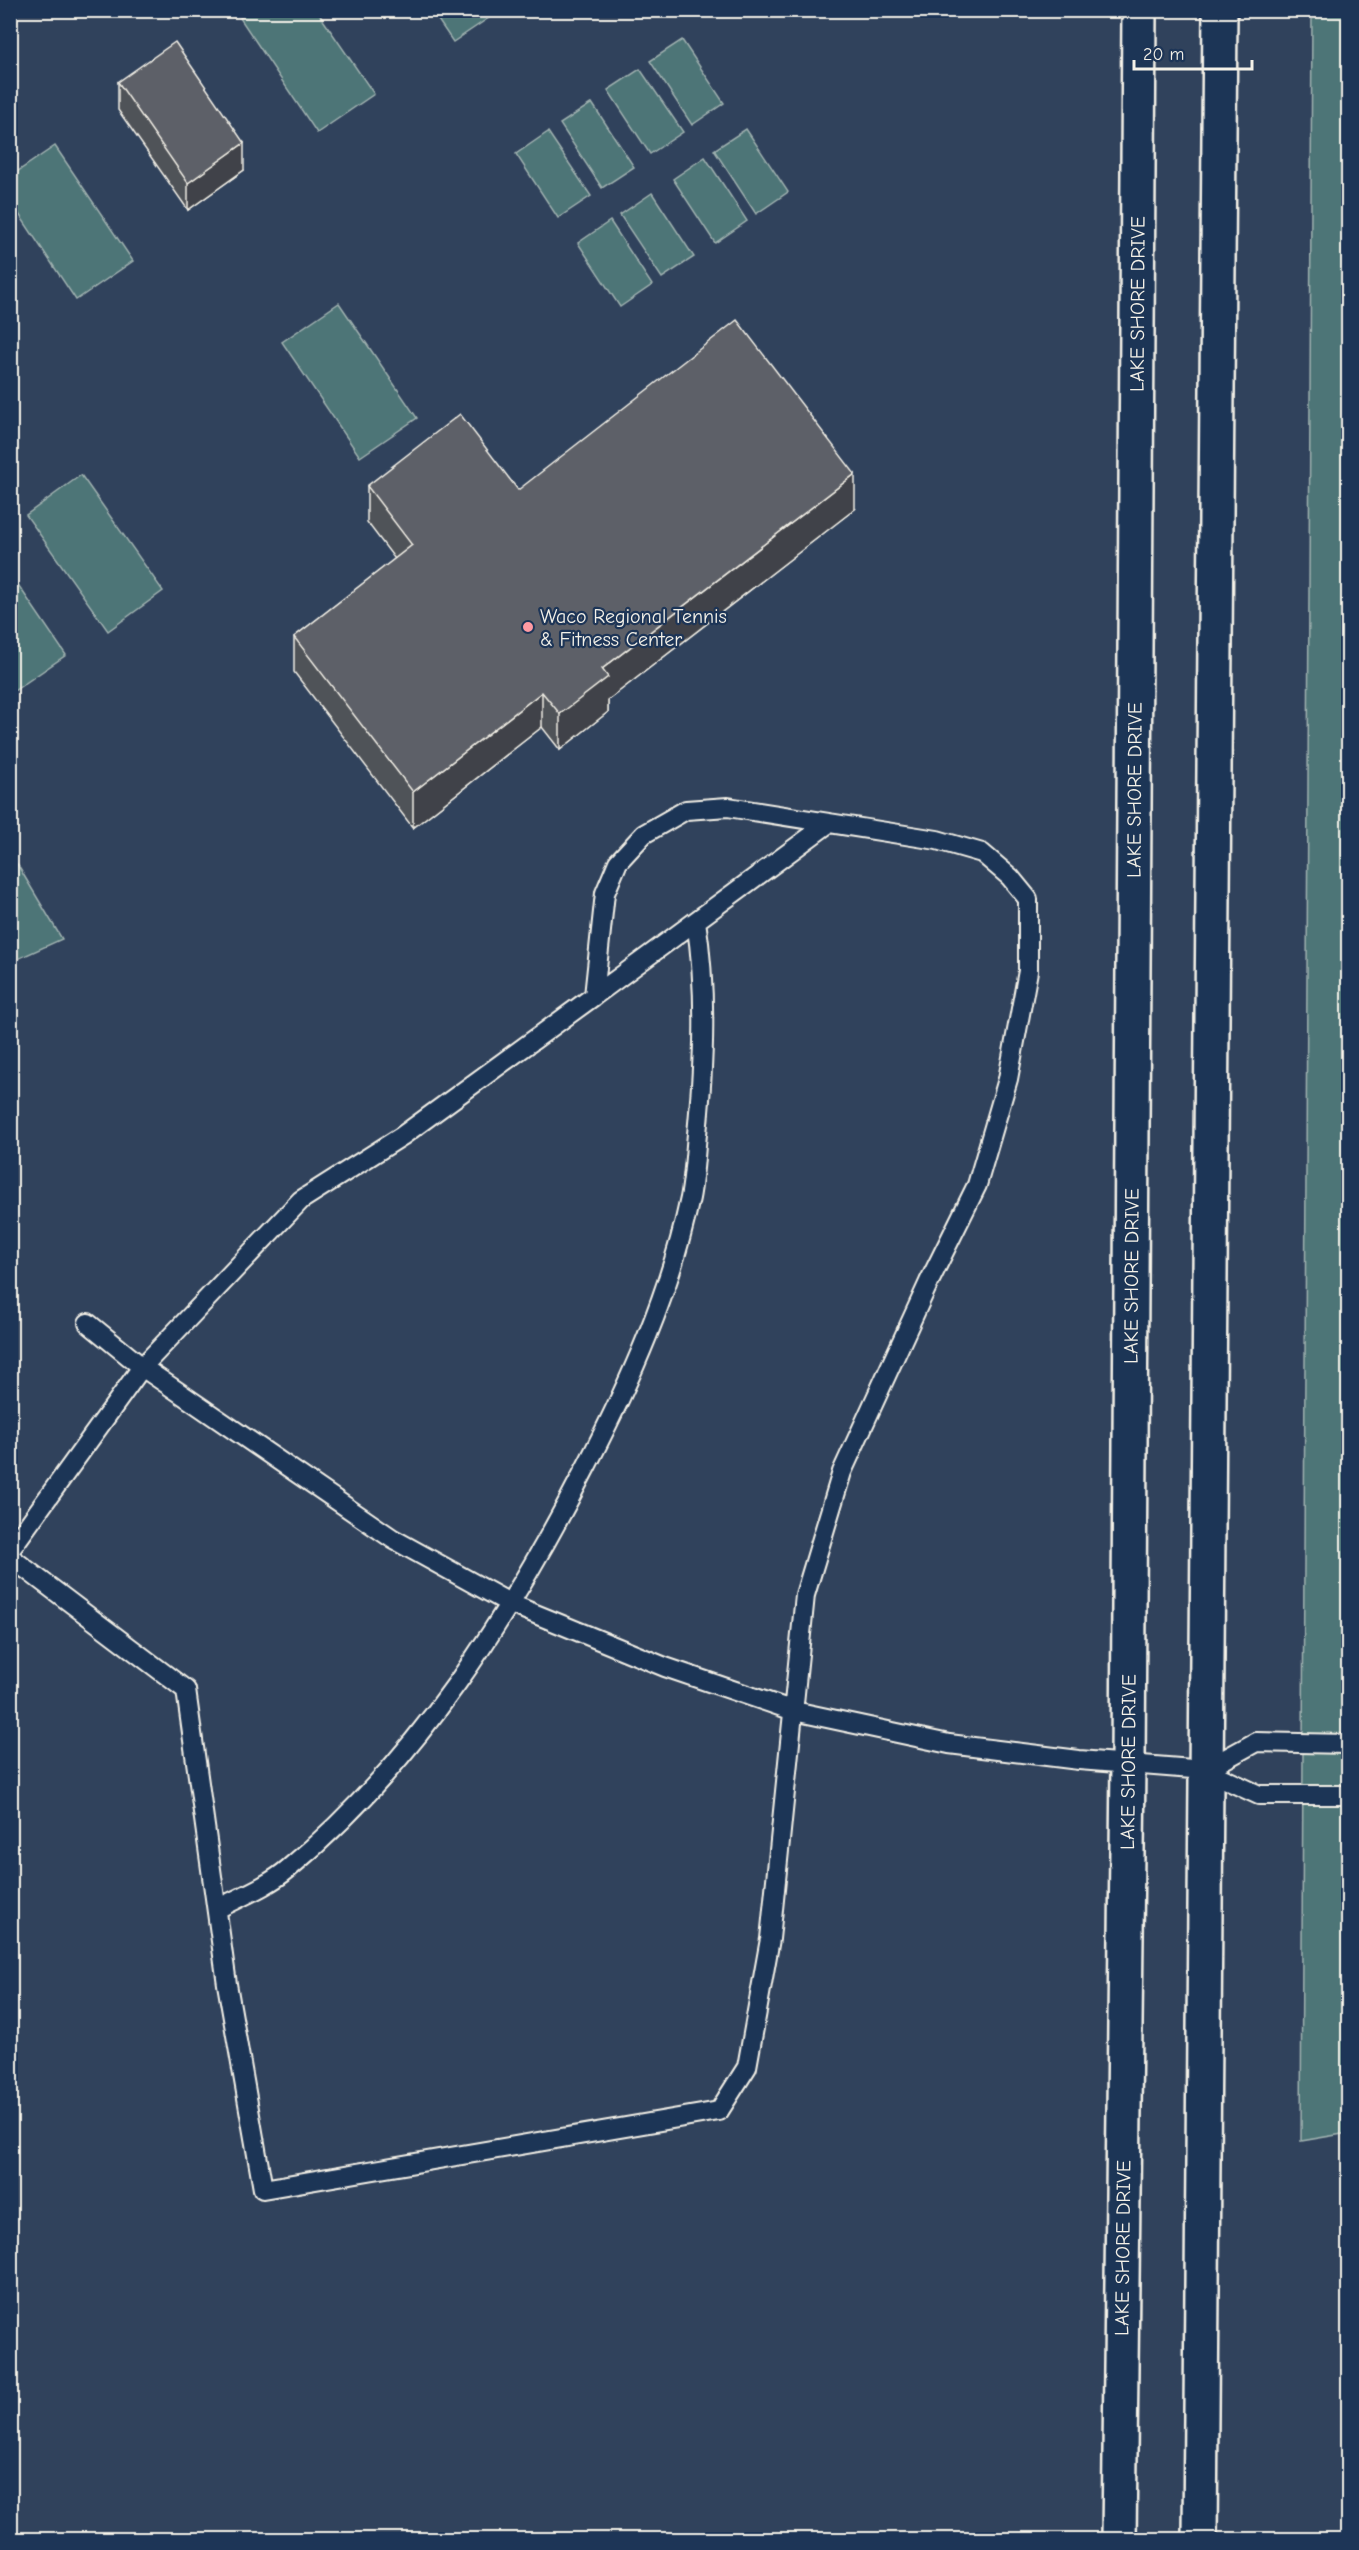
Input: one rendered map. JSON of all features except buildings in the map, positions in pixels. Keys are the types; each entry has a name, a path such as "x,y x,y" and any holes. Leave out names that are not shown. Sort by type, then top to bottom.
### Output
{"main road":[{"name":"LAKE SHORE DRIVE","path":"1119,2540 1128,1765 1139,10"},
{"path":"1200,2540 1220,10"}],"lane":[{"path":"10,1557 186,1690 227,1984 263,2189 719,2111 747,2067 770,1938 779,1830 794,1711 805,1595 842,1472 929,1282 978,1185 1008,1079 1028,970 1028,899 1010,877 982,853 937,840 728,807 686,810 644,834 618,862 605,893 594,996"},
{"path":"10,1550 142,1367 302,1200 402,1136 829,823"},
{"path":"217,1909 285,1871 368,1794 438,1709 511,1604 622,1396 665,1295 691,1196 703,1080 703,968 696,921"},
{"path":"88,1323 142,1367 393,1539 511,1604 665,1667 794,1711 949,1744 1128,1765 1205,1770 1259,1795 1348,1796"},
{"path":"1205,1770 1256,1742 1348,1744"}],"green space":[{"path":"1348,10 1348,2133 1301,2141 1312,11"},
{"path":"250,11 317,11 374,94 317,133 240,18"},
{"path":"432,11 499,11 453,42"},
{"path":"682,40 724,103 692,125 650,61"},
{"path":"640,69 683,132 650,154 608,90"},
{"path":"592,103 634,167 602,188 560,124"},
{"path":"746,129 788,192 756,214 714,150"},
{"path":"548,132 591,196 558,218 516,154"},
{"path":"55,146 133,261 76,300 11,202 11,176"},
{"path":"705,157 747,221 715,243 673,179"},
{"path":"652,193 694,257 662,278 620,215"},
{"path":"610,221 652,285 620,307 578,243"},
{"path":"339,303 417,418 360,457 282,342"},
{"path":"81,475 163,591 108,631 26,515"},
{"path":"10,573 66,655 11,693 10,693"},
{"path":"11,854 62,939 10,962"}],"place":[{"name":"Waco Regional Tennis & Fitness Center","path":"528,627"}]}
